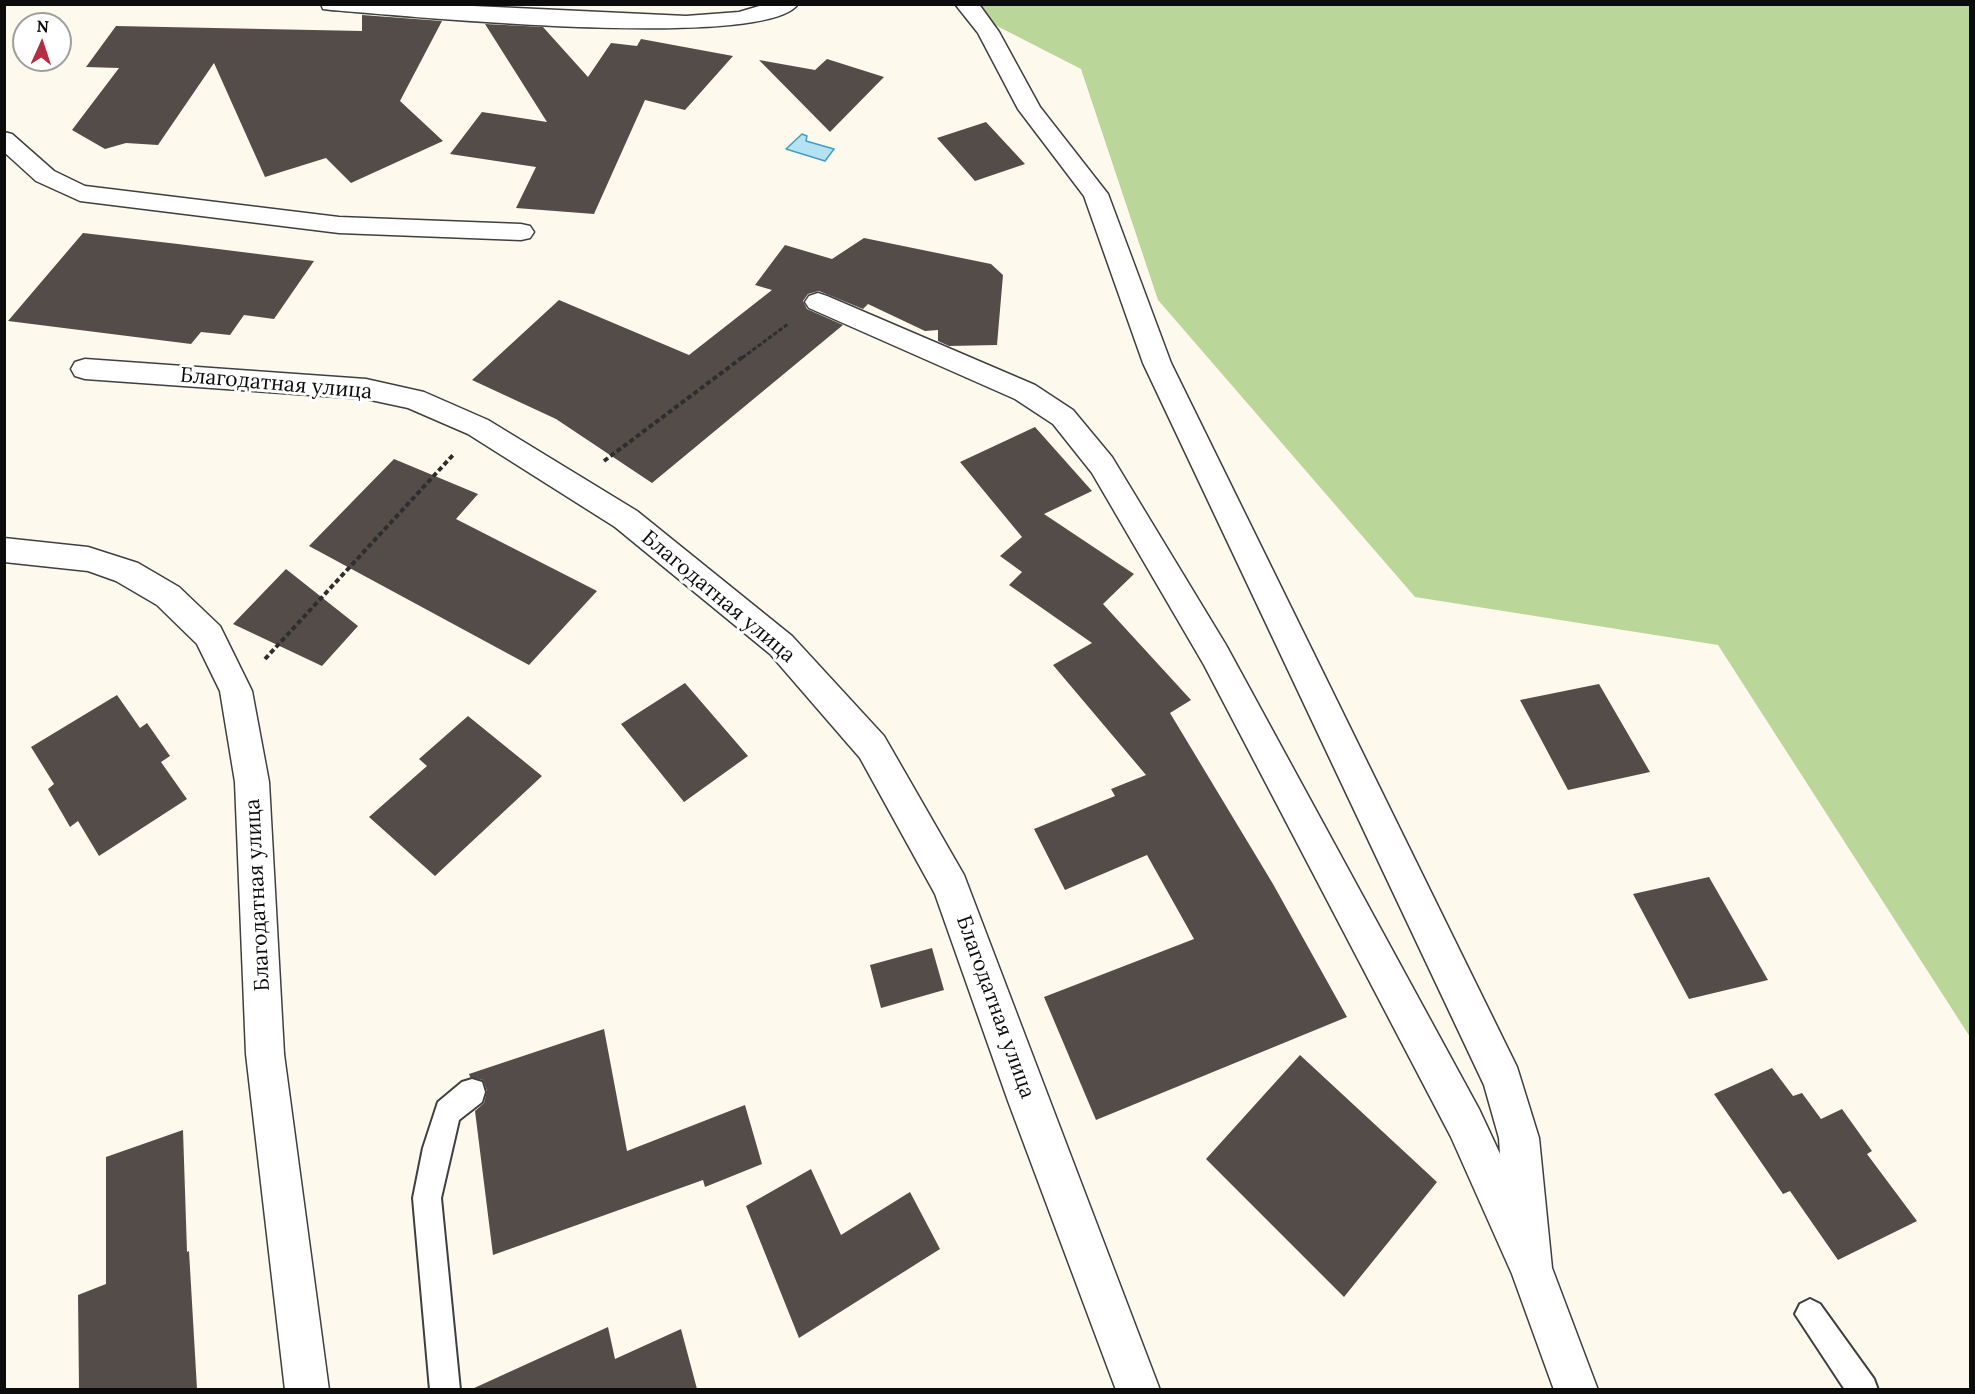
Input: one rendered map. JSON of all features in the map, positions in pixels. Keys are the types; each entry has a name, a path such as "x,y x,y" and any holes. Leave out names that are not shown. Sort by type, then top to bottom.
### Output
{"street":[{"path":"331,4 639,22 729,20 767,14 788,4"},
{"path":"964,4 988,32 1030,109 1096,195 1157,363 1503,1081 1519,1138 1531,1268"},
{"path":"4,139 45,176 80,193 339,225 521,232"},
{"path":"818,302 1025,392 1063,417 1102,465 1215,655 1465,1124 1531,1268 1576,1389"},
{"name":"Благодатная улица","path":"85,369 366,389 414,399 478,427 626,519 781,645 872,747 951,887 1028,1101 1138,1389"},
{"name":"Благодатная улица","path":"4,550 88,559 127,572 168,596 209,635 236,691 252,782 265,1054 307,1389"}],"lane":[{"path":"445,1389 427,1198 437,1148 448,1112 472,1092"},
{"path":"1810,1314 1863,1389"}],"path":[{"path":"573,485 818,302"},
{"path":"236,691 478,427"}],"green space":[{"path":"956,5 1970,5 1970,1037 1718,645 1415,597 1158,300 1081,69"}],"water":[{"path":"802,134 807,136 806,141 834,149 825,161 786,149"}],"building":[{"path":"362,15 442,21 400,101 443,141 351,183 326,158 265,177 214,63 158,145 126,143 105,149 72,130 119,68 86,67 116,26 362,31"},
{"path":"485,24 543,27 588,77 611,43 637,46 641,39 733,56 685,110 645,100 594,214 516,208 536,167 450,154 482,112 547,122"},
{"path":"827,59 884,77 830,132 759,60 815,70"},
{"path":"986,122 1025,164 975,181 937,138"},
{"path":"83,233 314,261 274,319 244,315 230,335 201,332 191,344 8,321"},
{"path":"864,238 991,264 1003,275 997,345 949,346 938,341 938,330 925,331 868,304 863,309 819,291 808,294 803,301 807,309 843,325 652,483 556,419 472,380 559,300 689,355 772,290 755,285 785,245 832,259"},
{"path":"1035,427 1092,491 1044,514 1134,574 1103,604 1191,700 1170,713 1273,884 1347,1017 1096,1120 1044,997 1194,939 1147,855 1065,890 1034,829 1115,796 1111,789 1146,775 1053,665 1092,643 1009,585 1022,572 1000,556 1022,537 960,462"},
{"path":"394,459 478,494 456,519 597,591 529,665 309,546"},
{"path":"286,569 358,626 322,666 233,624"},
{"path":"685,683 748,756 684,802 621,724"},
{"path":"1599,684 1650,772 1568,790 1520,700"},
{"path":"117,695 140,728 147,723 170,756 161,762 187,799 99,856 78,821 70,827 48,789 54,784 31,747"},
{"path":"468,716 542,776 435,876 369,817 427,766 419,759"},
{"path":"1709,877 1768,980 1689,999 1633,894"},
{"path":"932,948 944,990 881,1008 870,965"},
{"path":"604,1029 627,1151 745,1105 762,1164 705,1187 703,1180 493,1255 475,1111 484,1103 487,1091 483,1080 470,1077 469,1074"},
{"path":"1300,1055 1437,1182 1344,1297 1206,1159"},
{"path":"1772,1068 1793,1096 1802,1093 1821,1119 1842,1109 1872,1151 1867,1154 1917,1221 1838,1260 1790,1191 1783,1194 1714,1094"},
{"path":"183,1130 187,1252 189,1251 197,1389 79,1389 78,1295 106,1284 106,1157"},
{"path":"811,1169 841,1235 910,1192 940,1249 799,1338 746,1206"},
{"path":"608,1327 615,1359 681,1329 697,1389 472,1389"}]}
